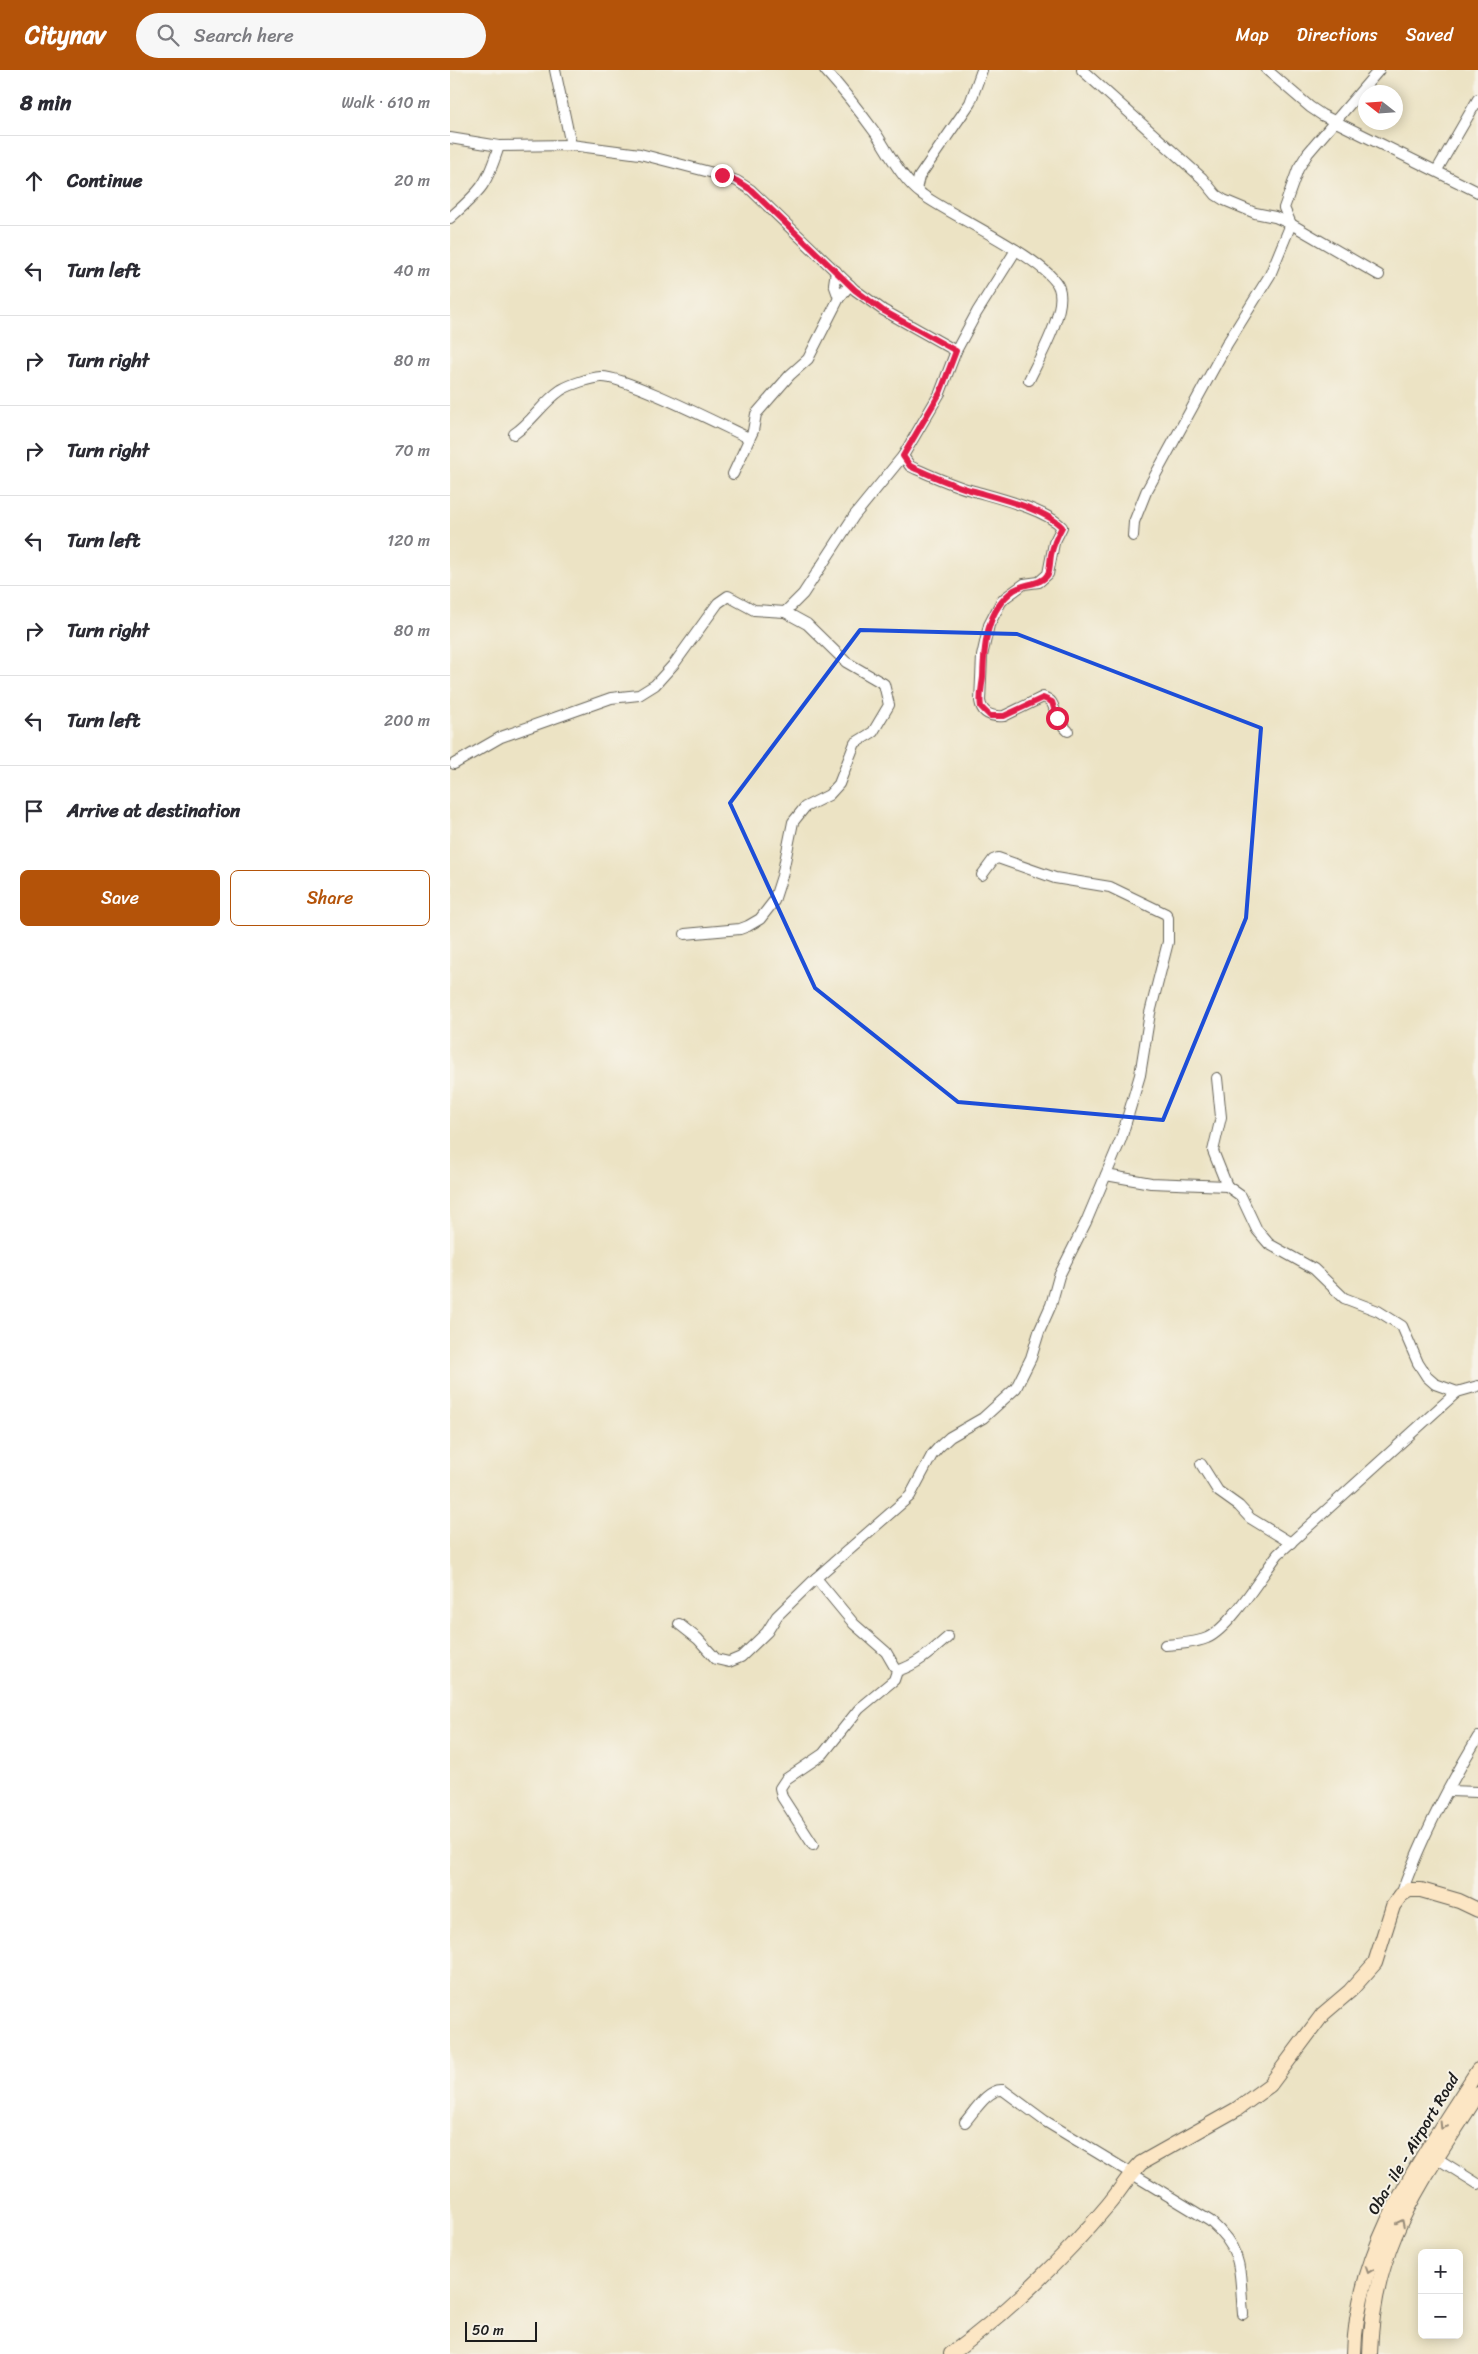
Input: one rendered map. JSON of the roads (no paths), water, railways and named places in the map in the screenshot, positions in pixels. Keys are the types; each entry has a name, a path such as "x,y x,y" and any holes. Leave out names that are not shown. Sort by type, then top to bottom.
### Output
{"street":[{"path":"555,70 571,144"},
{"path":"825,70 871,127 916,189 948,211 1016,250 1052,276 1060,288 1059,304 1052,328 1029,380"},
{"path":"916,189 920,177 970,103 982,70"},
{"path":"1082,70 1202,178 1216,195 1255,213 1275,217 1291,224 1379,274"},
{"path":"1267,70 1310,107 1334,121 1437,170 1478,192"},
{"path":"1133,536 1134,522 1146,492 1227,344 1270,275 1291,224 1284,208 1291,185 1308,153 1380,70"},
{"path":"1437,170 1478,99"},
{"path":"450,138 499,146 571,144 668,160 737,181 751,190 850,285 882,310 956,351"},
{"path":"450,218 479,193 490,175 499,146"},
{"path":"906,177 920,177"},
{"path":"785,612 803,594 854,516 903,456 940,393 956,351 1016,250"},
{"path":"836,271 834,284 840,298"},
{"path":"733,474 749,438 756,414 790,375 808,358 840,298 850,285"},
{"path":"514,434 523,428 562,389 602,377 635,387 749,438"},
{"path":"903,456 910,466 916,469 968,489 997,496 1006,502 1036,511 1055,520 1062,527 1054,542 1048,574 1039,582 1024,584 1006,597 1001,602 989,625 982,656 980,701 981,707 985,712 996,717 1004,716 1043,698 1048,699 1055,708 1057,718 1068,731"},
{"path":"454,764 502,737 612,698 639,694 655,685 674,664 718,603 728,596 754,610 785,612 807,624 846,662 884,684 890,705 873,732 855,743 839,784 829,794 805,807 793,822 774,901 760,918 748,926 740,928 685,934"},
{"path":"679,1624 698,1639 716,1659 729,1662 742,1658 767,1632 777,1616 816,1578 910,1496 932,1455 939,1447 950,1437 983,1418 1016,1388 1031,1358 1039,1332 1051,1305 1059,1276 1121,1139 1140,1074 1150,1013 1168,942 1168,918 1166,914 1110,887 1055,878 998,858 993,860 982,875"},
{"path":"1217,1078 1221,1117 1213,1151 1227,1186 1241,1196 1257,1230 1269,1244 1314,1269 1344,1298 1378,1312 1402,1326 1427,1377 1435,1384 1457,1392"},
{"path":"1106,1175 1151,1183 1227,1186"},
{"path":"1165,1645 1189,1643 1210,1637 1251,1593 1261,1575 1291,1543 1457,1392 1478,1386"},
{"path":"1201,1464 1218,1490 1239,1506 1250,1518 1291,1543"},
{"path":"813,1845 782,1797 780,1788 786,1779 823,1754 859,1709 894,1680 897,1672 886,1652 854,1624 816,1578"},
{"path":"897,1672 908,1668 924,1658 948,1637"},
{"path":"951,2354 1044,2274 1109,2204 1130,2174 1141,2163 1237,2109 1270,2085 1323,2014 1350,1991 1376,1963 1393,1906 1400,1896 1416,1853 1450,1791 1454,1777 1478,1737"},
{"path":"1450,1791 1478,1792"},
{"path":"1400,1896 1409,1890 1421,1890 1459,1901 1478,1910"},
{"name":"Oba- ile - Airport Road","path":"1370,2354 1373,2308 1394,2236 1470,2098 1478,2070"},
{"path":"965,2122 990,2094 996,2090 1003,2090 1045,2121 1130,2174 1185,2204 1220,2231 1237,2253 1243,2314"},
{"name":"Oba- ile - Airport Road","path":"1354,2354 1364,2282 1380,2236 1403,2190 1470,2098"},
{"path":"1438,2159 1478,2184"}]}
